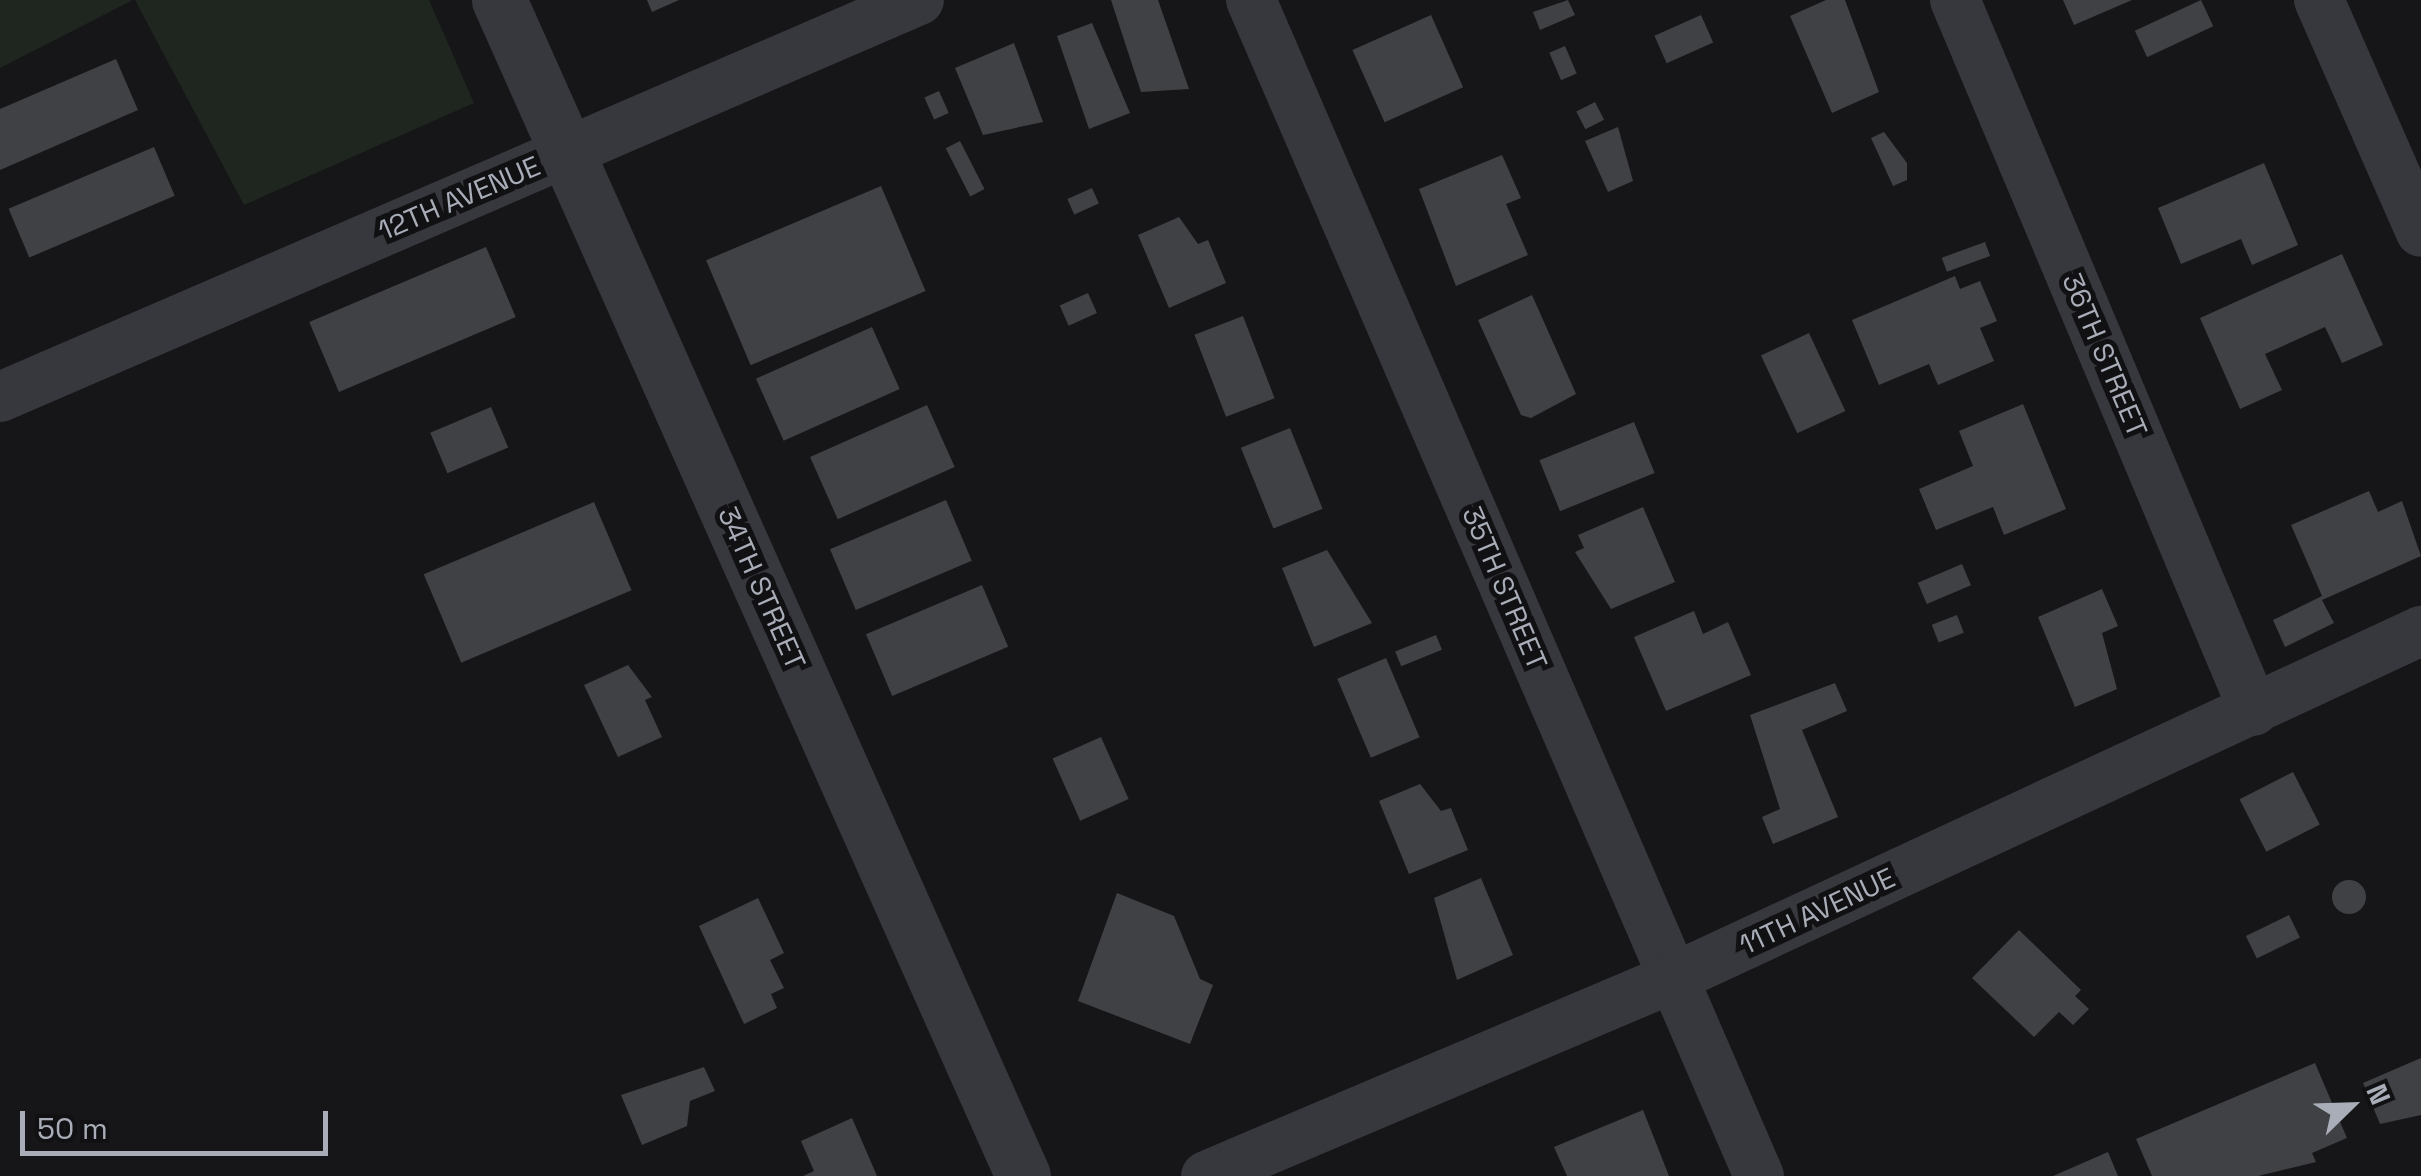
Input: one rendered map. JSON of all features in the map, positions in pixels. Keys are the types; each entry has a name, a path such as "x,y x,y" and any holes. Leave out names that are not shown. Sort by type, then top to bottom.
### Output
{"street":[{"name":"34TH STREET","path":"499,0 1023,1176"},
{"name":"12TH AVENUE","path":"0,397 919,0"},
{"name":"35TH STREET","path":"1251,0 1760,1176"},
{"name":"36TH STREET","path":"1955,0 2254,711"},
{"path":"2319,0 2421,232"},
{"name":"11TH AVENUE","path":"1206,1176 1673,978 2421,631"}],"shaded area":[{"path":"0,0 133,0 0,68"},
{"path":"135,0 429,0 474,103 244,205"}],"building":[{"path":"647,0 679,0 652,12"},
{"path":"1111,0 1158,0 1189,89 1141,92"},
{"path":"1568,0 1575,15 1540,30 1533,12"},
{"path":"1826,0 1845,0 1879,92 1832,113 1790,16"},
{"path":"2063,0 2132,0 2074,25"},
{"path":"2201,0 2213,26 2147,57 2135,31"},
{"path":"1431,15 1463,87 1385,122 1352,50"},
{"path":"1701,15 1713,42 1667,63 1654,36"},
{"path":"1092,23 1130,113 1089,129 1057,36"},
{"path":"1014,43 1043,122 983,135 955,68"},
{"path":"1565,46 1577,74 1561,80 1549,53"},
{"path":"116,59 138,110 0,170 0,109"},
{"path":"939,91 949,113 934,119 924,98"},
{"path":"1595,102 1604,120 1585,129 1576,112"},
{"path":"1618,127 1633,181 1608,192 1585,141"},
{"path":"1884,132 1907,163 1907,180 1893,186 1871,138"},
{"path":"960,141 985,189 970,196 946,148"},
{"path":"154,147 175,196 29,258 9,209"},
{"path":"1502,155 1521,198 1506,204 1528,255 1456,286 1419,189"},
{"path":"2264,163 2298,245 2252,265 2241,239 2181,264 2158,208"},
{"path":"881,186 926,291 751,365 706,260"},
{"path":"1092,188 1099,204 1074,215 1067,199"},
{"path":"1179,217 1198,244 1208,240 1226,283 1169,308 1138,235"},
{"path":"1985,242 1990,256 1947,272 1942,258"},
{"path":"486,247 516,317 339,392 309,322"},
{"path":"2342,254 2383,345 2342,363 2325,327 2265,354 2282,390 2240,409 2200,318"},
{"path":"1955,276 1960,289 1980,281 1997,321 1980,328 1994,361 1938,385 1929,364 1879,385 1852,320"},
{"path":"1088,293 1097,313 1069,326 1060,306"},
{"path":"1532,295 1576,394 1531,418 1521,415 1478,320"},
{"path":"1243,316 1275,398 1226,417 1194,335"},
{"path":"872,327 900,389 784,441 756,379"},
{"path":"1809,333 1845,411 1797,433 1761,355"},
{"path":"2023,404 2066,509 2004,535 1993,507 1936,530 1919,489 1973,466 1959,431"},
{"path":"927,405 955,467 838,519 810,457"},
{"path":"491,407 508,448 447,473 430,433"},
{"path":"1634,422 1655,473 1560,511 1539,460"},
{"path":"1290,428 1323,509 1273,529 1241,448"},
{"path":"2369,491 2378,512 2402,501 2421,556 2322,600 2334,623 2285,647 2273,620 2322,596 2291,525"},
{"path":"946,500 972,561 856,610 830,549"},
{"path":"594,502 632,590 461,663 424,574"},
{"path":"1643,507 1675,582 1611,609 1575,552 1584,548 1578,535"},
{"path":"1327,550 1372,623 1314,647 1282,568"},
{"path":"1962,564 1971,585 1927,604 1918,583"},
{"path":"982,585 1008,647 892,696 866,634"},
{"path":"2102,589 2118,626 2102,633 2117,689 2075,707 2038,617"},
{"path":"1694,611 1703,634 1728,622 1751,675 1666,711 1634,637"},
{"path":"1957,615 1964,633 1939,642 1932,625"},
{"path":"1436,635 1442,650 1401,666 1395,651"},
{"path":"1386,658 1420,737 1371,758 1337,679"},
{"path":"628,665 652,697 645,700 662,737 618,757 584,685"},
{"path":"1835,683 1847,711 1802,730 1838,817 1773,844 1762,817 1780,809 1750,715"},
{"path":"1101,737 1129,799 1080,821 1053,759"},
{"path":"2293,772 2320,825 2266,852 2240,799"},
{"path":"1420,784 1441,811 1451,808 1468,850 1409,874 1379,801"},
{"path":"1481,878 1513,955 1457,980 1434,898"},
{"path":"2349,880 2361,885 2366,897 2361,909 2349,914 2337,909 2332,897 2337,885"},
{"path":"1117,893 1174,916 1200,979 1213,985 1190,1044 1078,1001"},
{"path":"758,898 784,953 770,960 784,988 771,994 777,1008 744,1024 699,926"},
{"path":"2289,915 2300,937 2257,959 2246,936"},
{"path":"2019,930 2081,990 2075,996 2089,1009 2073,1025 2059,1012 2034,1037 1972,978"},
{"path":"2421,1058 2421,1115 2380,1124 2363,1083"},
{"path":"2315,1063 2347,1138 2312,1153 2316,1162 2258,1176 2152,1176 2136,1139"},
{"path":"704,1067 715,1091 690,1101 687,1126 642,1145 621,1095"},
{"path":"1643,1110 1669,1176 1567,1176 1554,1147"},
{"path":"852,1118 877,1176 803,1176 814,1171 801,1141"},
{"path":"2108,1152 2118,1176 2053,1176"}]}
